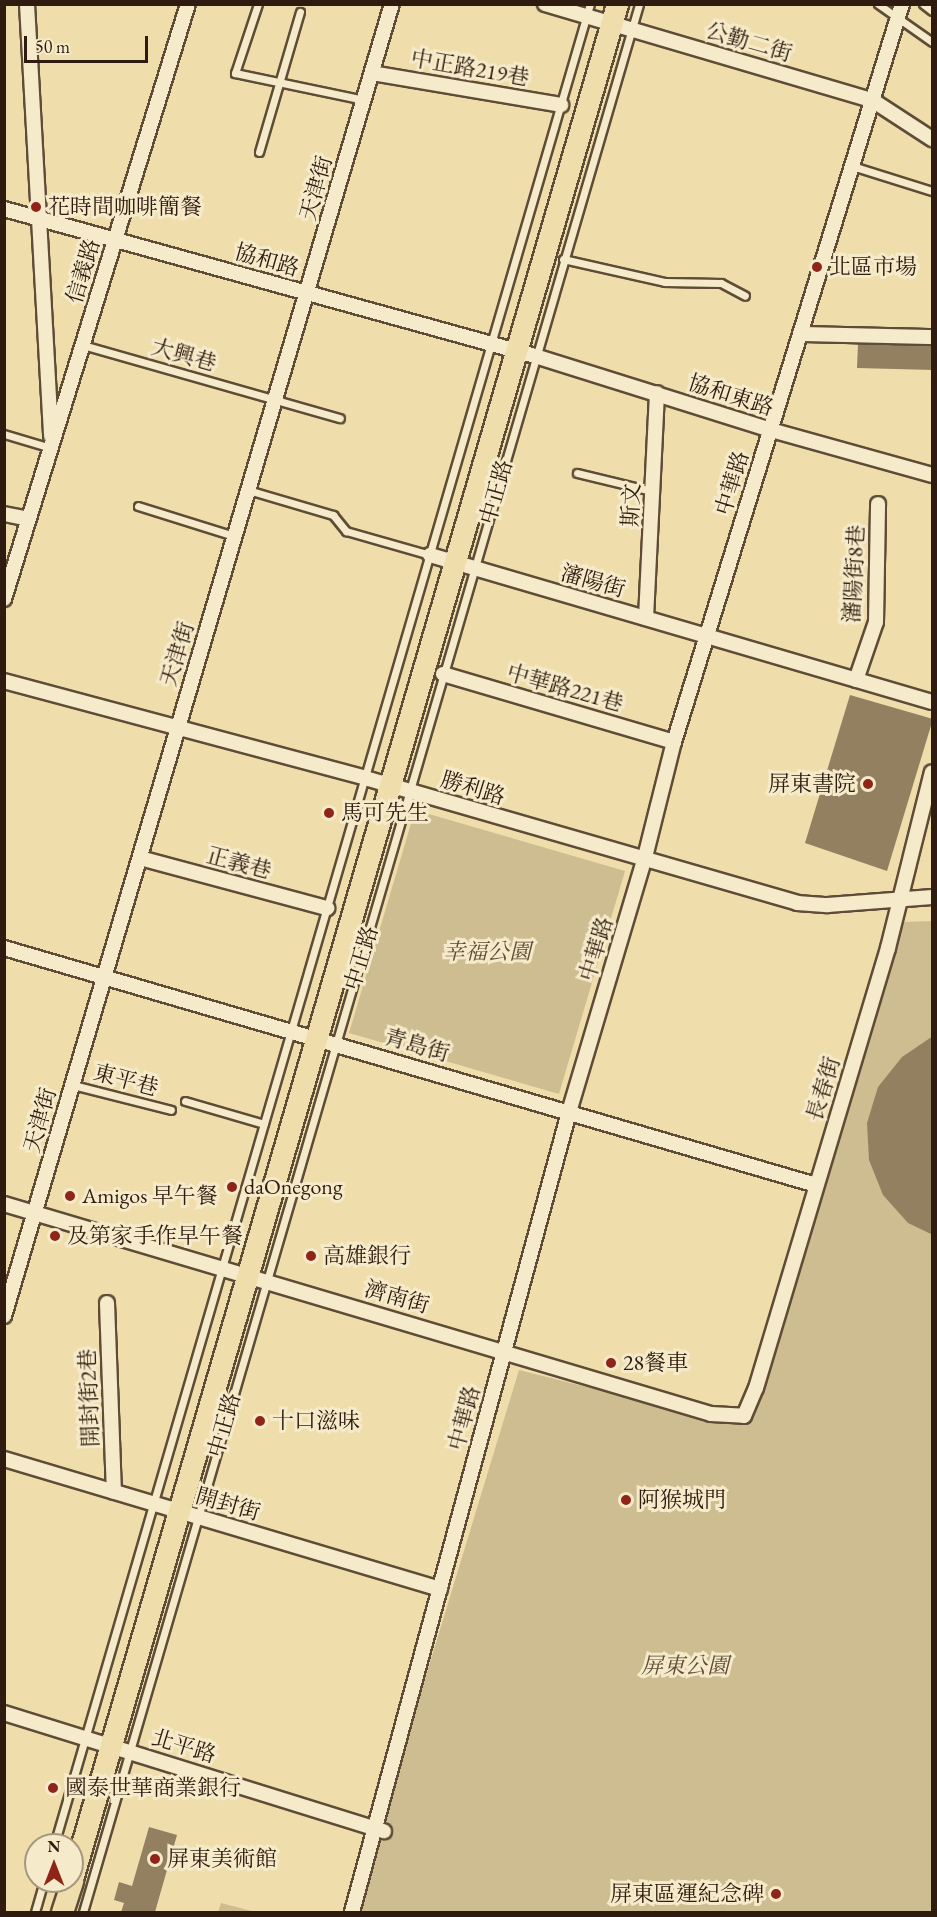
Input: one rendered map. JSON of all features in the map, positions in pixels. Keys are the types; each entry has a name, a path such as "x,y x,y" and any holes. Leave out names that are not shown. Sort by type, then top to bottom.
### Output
{"main road":[{"name":"中正路","path":"84,1847 120,1748 527,354 620,19"},
{"name":"中正路","path":"62,1912 68,1893"}],"street":[{"name":"信義路","path":"27,4 51,448"},
{"name":"信義路","path":"4,599 188,4"},
{"name":"天津街","path":"4,1316 392,4"},
{"name":"公勤二街","path":"544,4 620,19 872,100 933,139"},
{"name":"中華路","path":"352,1912 380,1828 440,1589 569,1112 644,861 675,742 900,11"},
{"name":"中正路219巷","path":"372,73 561,105"},
{"name":"協和路","path":"4,209 527,354"},
{"path":"800,334 933,337"},
{"name":"協和東路","path":"527,354 771,430 933,475"},
{"name":"斯文","path":"646,618 657,393"},
{"name":"瀋陽街8巷","path":"856,680 876,622 878,504"},
{"path":"4,514 29,519"},
{"name":"瀋陽街","path":"430,555 933,702"},
{"name":"中華路221巷","path":"443,674 675,742"},
{"name":"勝利路","path":"4,681 401,788 644,861 807,905 933,897"},
{"name":"長春街","path":"744,1416 756,1388 888,948 898,898 933,772"},
{"name":"正義巷","path":"140,858 327,908"},
{"name":"青島街","path":"4,948 816,1185"},
{"name":"濟南街","path":"4,1204 505,1350 711,1414 744,1416"},
{"name":"開封街2巷","path":"107,1303 114,1492"},
{"name":"開封街","path":"4,1459 440,1589"},
{"name":"北平路","path":"4,1713 380,1828"}],"lane":[{"path":"258,4 235,73 364,100"},
{"name":"中正路","path":"527,354 563,259 620,19 639,4"},
{"path":"878,4 900,11 933,42"},
{"path":"923,4 933,11"},
{"name":"中正路","path":"57,1833 588,11"},
{"path":"259,152 300,12"},
{"path":"852,165 933,191"},
{"path":"563,259 666,282 721,283 745,296"},
{"name":"大興巷","path":"83,345 340,418"},
{"path":"4,434 51,448"},
{"path":"578,472 652,491"},
{"name":"瀋陽街","path":"248,490 333,515 346,531 430,555"},
{"path":"138,506 234,536"},
{"name":"中正路","path":"401,788 443,674 465,565"},
{"name":"東平巷","path":"73,1085 171,1110"},
{"path":"185,1101 264,1124"},
{"name":"中正路","path":"82,1912 120,1748"},
{"path":"35,1912 41,1893"}],"green space":[{"name":"幸福公園","path":"415,810 625,871 559,1094 349,1033"},
{"name":"屏東公園","path":"932,921 932,1912 354,1912 519,1370 718,1420 748,1420 756,1411 900,922"},
{"path":"221,1903 256,1912 218,1912"}],"building":[{"path":"858,344 933,346 933,370 857,368"},
{"name":"屏東書院","path":"850,695 933,719 887,871 805,843"},
{"path":"933,1036 933,1235 908,1223 883,1195 869,1160 867,1123 878,1087 902,1057"},
{"name":"屏東美術館","path":"149,1827 177,1835 155,1912 121,1912 124,1903 114,1900 119,1882 132,1886"}],"place":[{"name":"花時間咖啡簡餐","path":"36,207"},
{"name":"北區市場","path":"817,267"},
{"name":"屏東書院","path":"868,784"},
{"name":"馬可先生","path":"329,813"},
{"name":"daOnegong","path":"232,1187"},
{"name":"Amigos 早午餐","path":"70,1196"},
{"name":"及第家手作早午餐","path":"55,1236"},
{"name":"高雄銀行","path":"311,1256"},
{"name":"28餐車","path":"611,1363"},
{"name":"十口滋味","path":"260,1421"},
{"name":"阿猴城門","path":"626,1500"},
{"name":"國泰世華商業銀行","path":"53,1788"},
{"name":"屏東美術館","path":"155,1859"},
{"name":"屏東區運紀念碑","path":"776,1894"}]}
